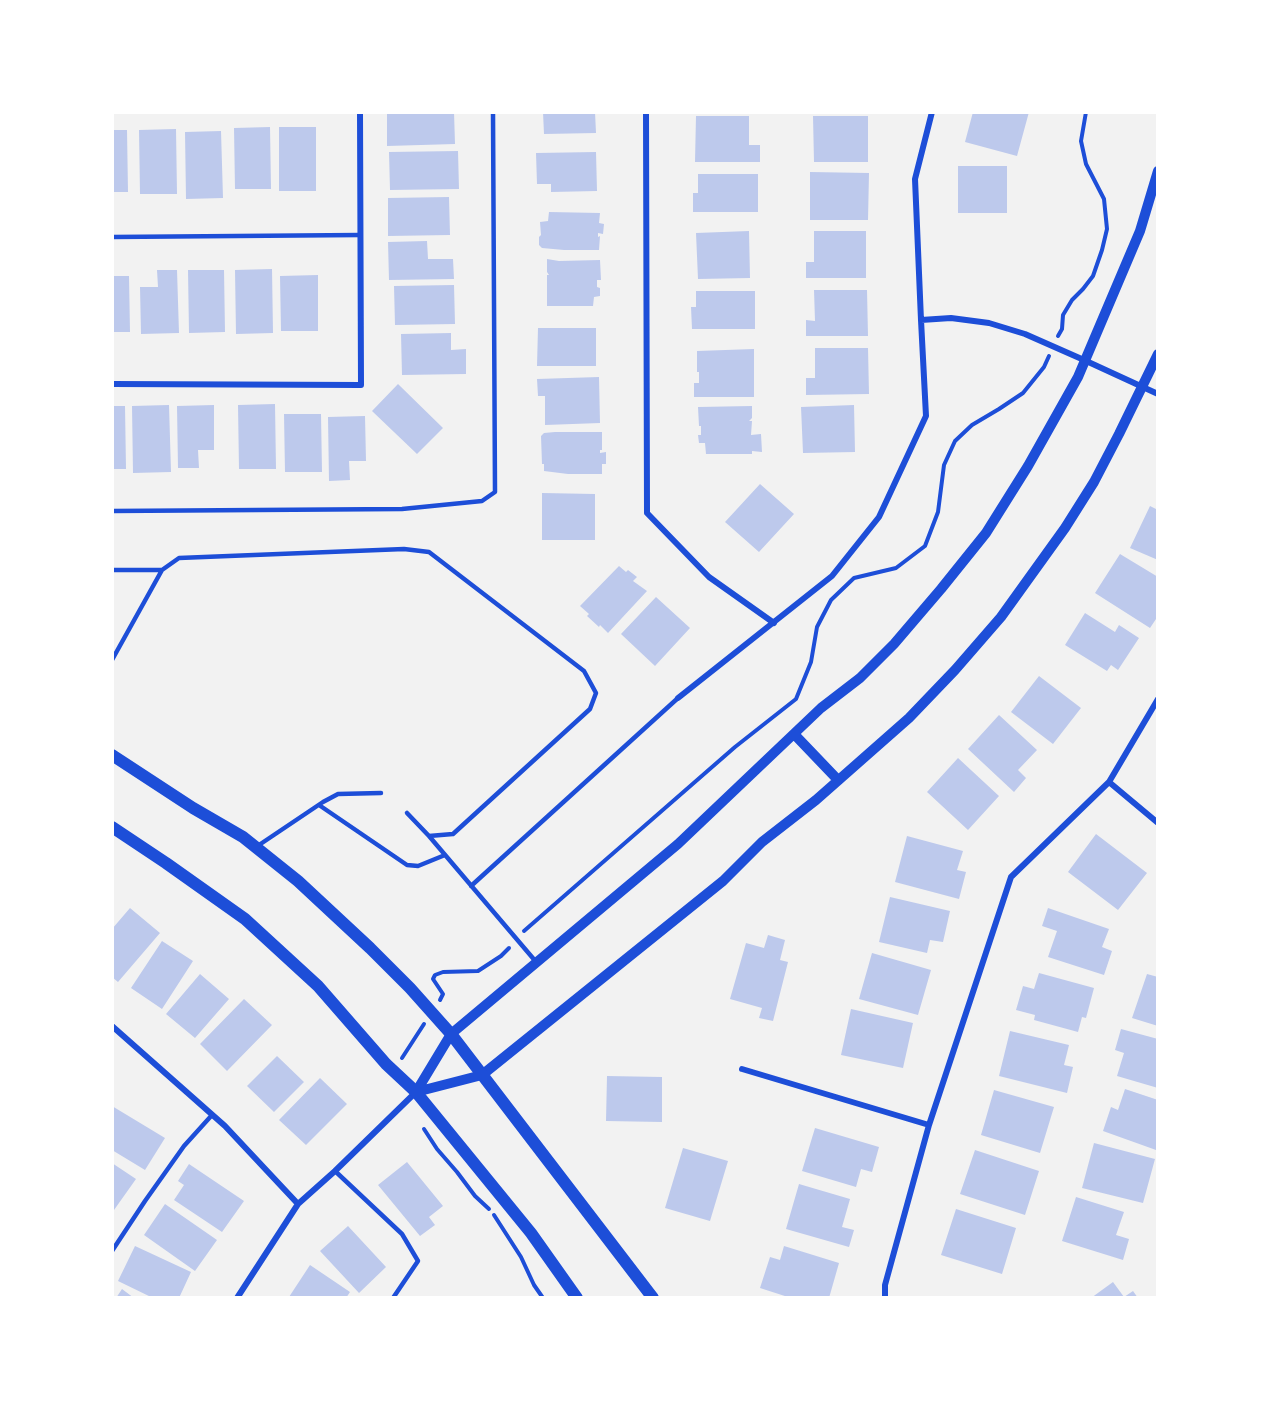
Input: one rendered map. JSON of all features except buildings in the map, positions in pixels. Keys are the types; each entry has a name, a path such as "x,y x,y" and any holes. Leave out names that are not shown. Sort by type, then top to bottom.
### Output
{"main road":[{"path":"112,755 193,808 243,837 298,881 410,988 483,1075 654,1298"},
{"path":"112,827 245,919 318,986 394,1071 416,1092 531,1233 577,1298"}],"street":[{"path":"112,384 361,385 360,112"},
{"path":"646,112 647,513 709,577 774,623"},
{"path":"678,698 832,576 879,517 926,416 915,180 932,112"},
{"path":"237,1298 297,1204 416,1092 451,1035 678,844 821,708 860,678 894,644 941,589 986,532 1078,377 1140,231 1158,171"},
{"path":"921,320 951,318 989,323 1025,334 1158,394"},
{"path":"416,1092 483,1075 723,881 762,842 816,800 909,718 955,670 1000,617 1065,528 1094,482 1158,354"},
{"path":"885,1298 885,1285 929,1125 1011,877 1109,782 1158,699"},
{"path":"794,734 838,780"},
{"path":"1109,782 1158,823"},
{"path":"112,1026 225,1126 297,1204"},
{"path":"742,1069 929,1125"}],"lane":[{"path":"112,510 402,509 482,501 495,492 493,112"},
{"path":"112,237 360,235"},
{"path":"113,659 162,570 179,558 404,549 429,552 584,671 596,693 590,709 453,834 429,836"},
{"path":"112,570 162,570"},
{"path":"471,886 678,698"},
{"path":"255,847 338,794 381,793"},
{"path":"319,804 407,865 418,866 445,855"},
{"path":"407,813 537,963"},
{"path":"112,1251 184,1146 212,1115"},
{"path":"334,1171 402,1234 418,1261 393,1298"}],"path":[{"path":"394,1071 443,994 432,979 435,975 443,972 478,971 501,956 516,938 735,747 796,699 811,662 817,627 831,600 854,578 896,568 926,546 938,512 944,465 955,441 972,425 1023,393 1044,367 1062,329 1063,315 1072,300 1093,276 1107,229 1104,199 1086,164 1081,141 1086,112"},
{"path":"404,1104 475,1196 491,1210 521,1257 543,1298"}]}
